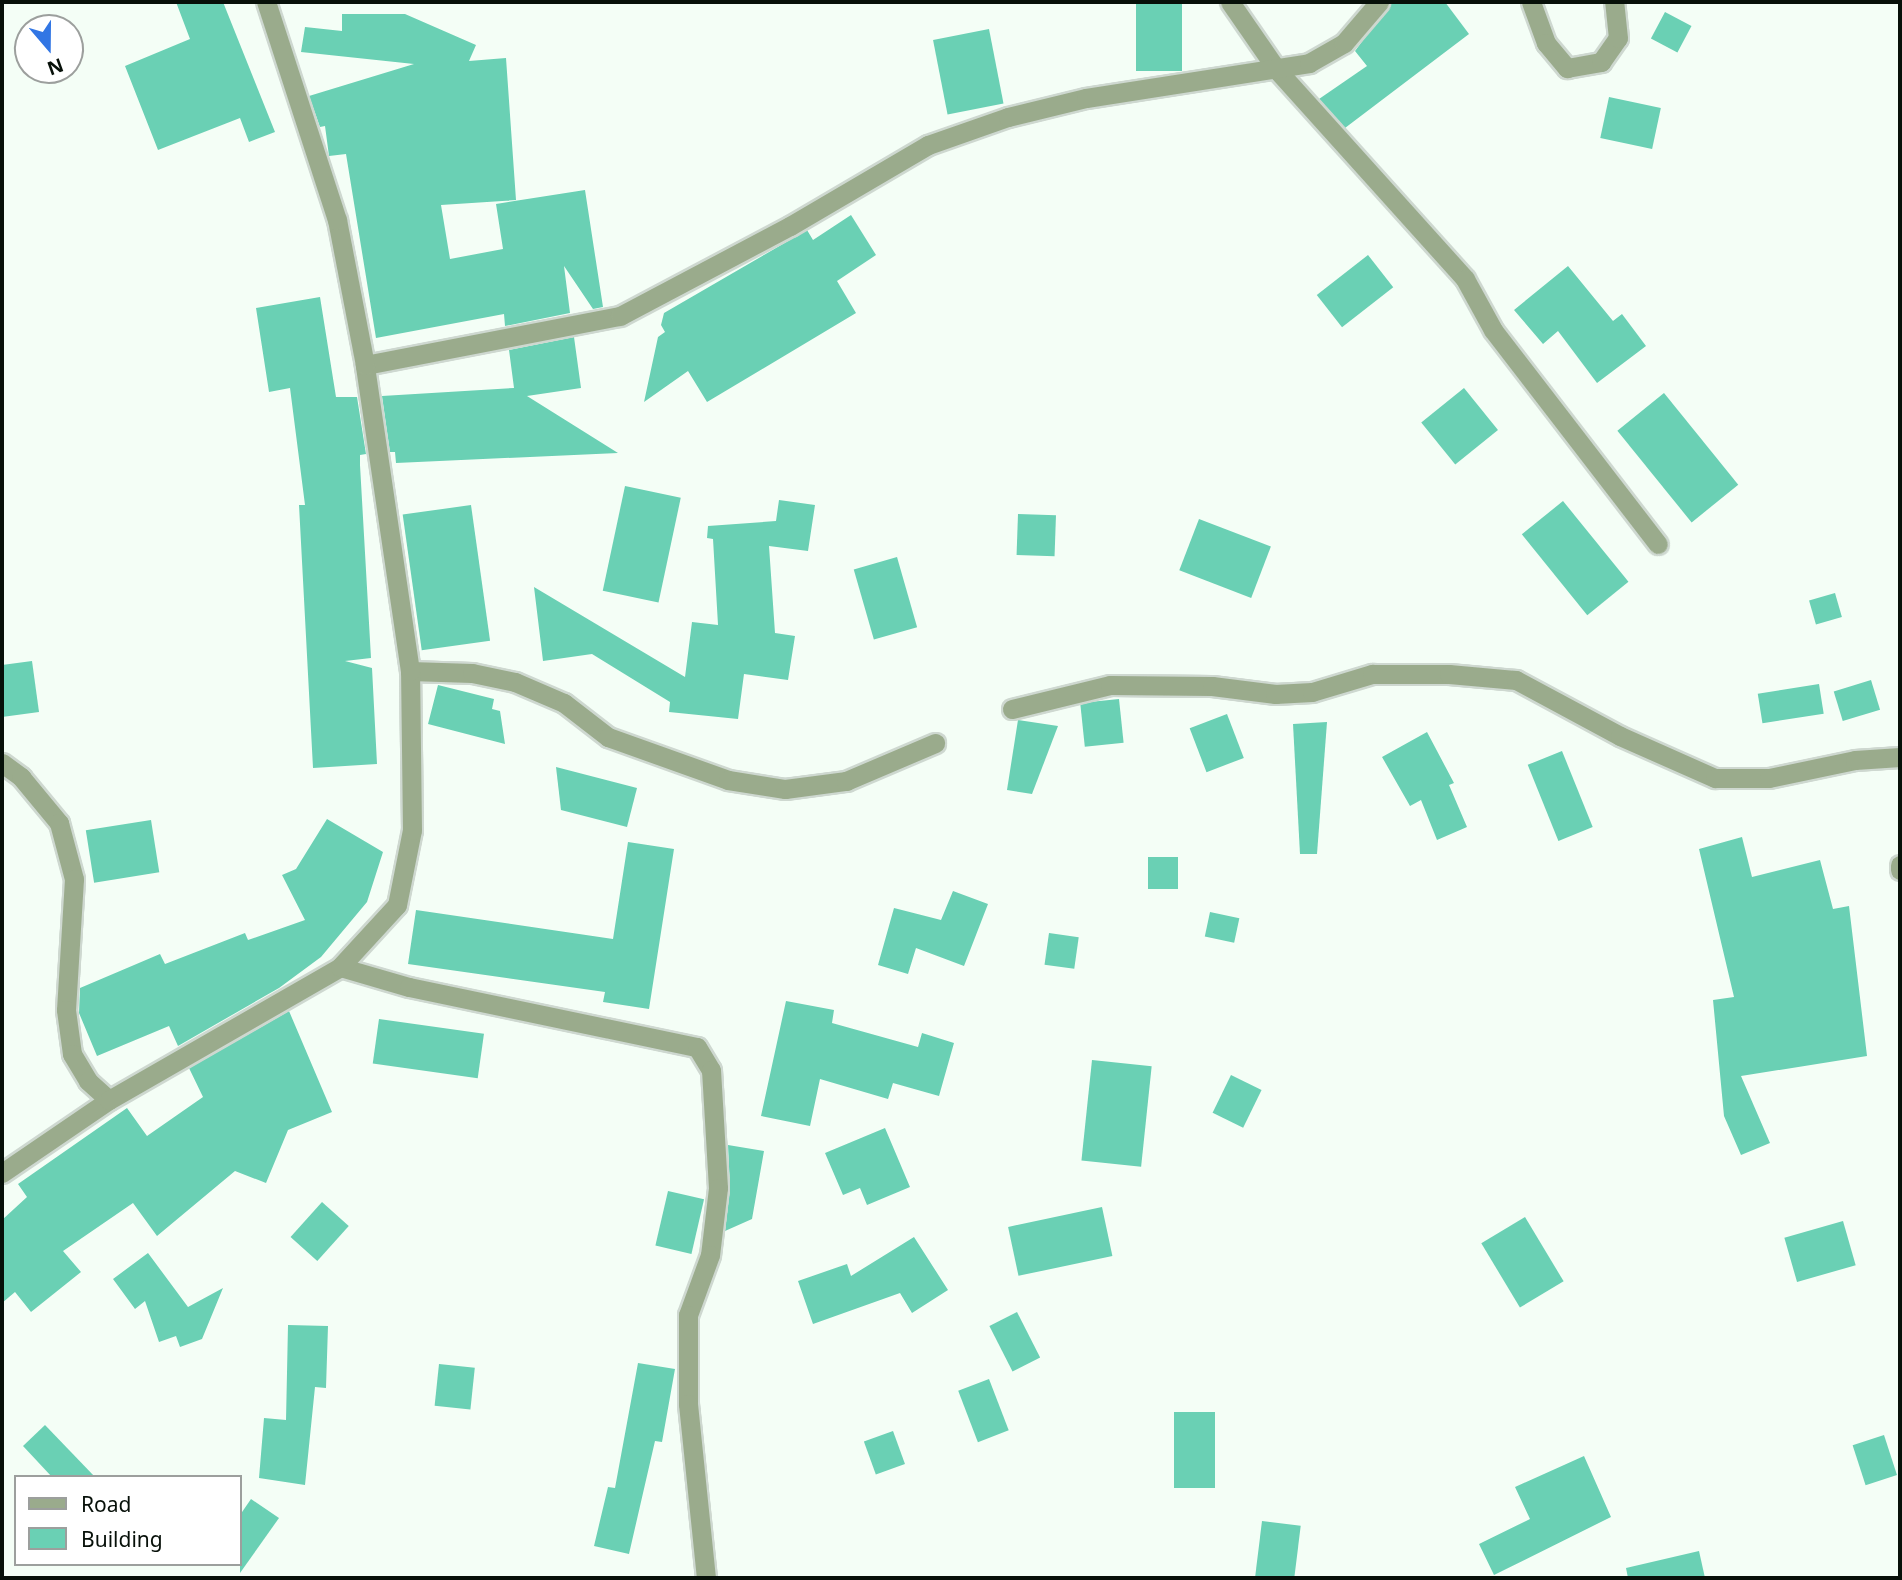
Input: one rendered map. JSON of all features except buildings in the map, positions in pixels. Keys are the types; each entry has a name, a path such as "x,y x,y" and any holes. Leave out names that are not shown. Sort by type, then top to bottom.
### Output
{"street":[{"path":"2,1173 109,1100 340,967 397,905 412,830 410,671 365,365 337,220 266,2"},
{"path":"1230,2 1277,70 1465,279 1493,330 1658,544"},
{"path":"365,365 620,316 790,226 928,145 1009,117 1159,85 1277,70 1310,63 1344,43 1379,2"},
{"path":"1531,2 1546,43 1567,68 1601,62 1607,54 1618,38 1614,2"},
{"path":"410,671 472,673 515,682 564,703 608,737 728,780 785,789 846,780 935,743"},
{"path":"1012,709 1110,685 1212,686 1275,694 1312,692 1372,674 1449,674 1516,680 1620,736 1715,778 1769,778 1855,760 1900,757"},
{"path":"2,763 21,777 59,823 74,879 66,1010 72,1054 88,1081 109,1100"},
{"path":"340,967 409,987 697,1047 711,1070 718,1188 710,1255 688,1315 688,1404 706,1578"}]}
